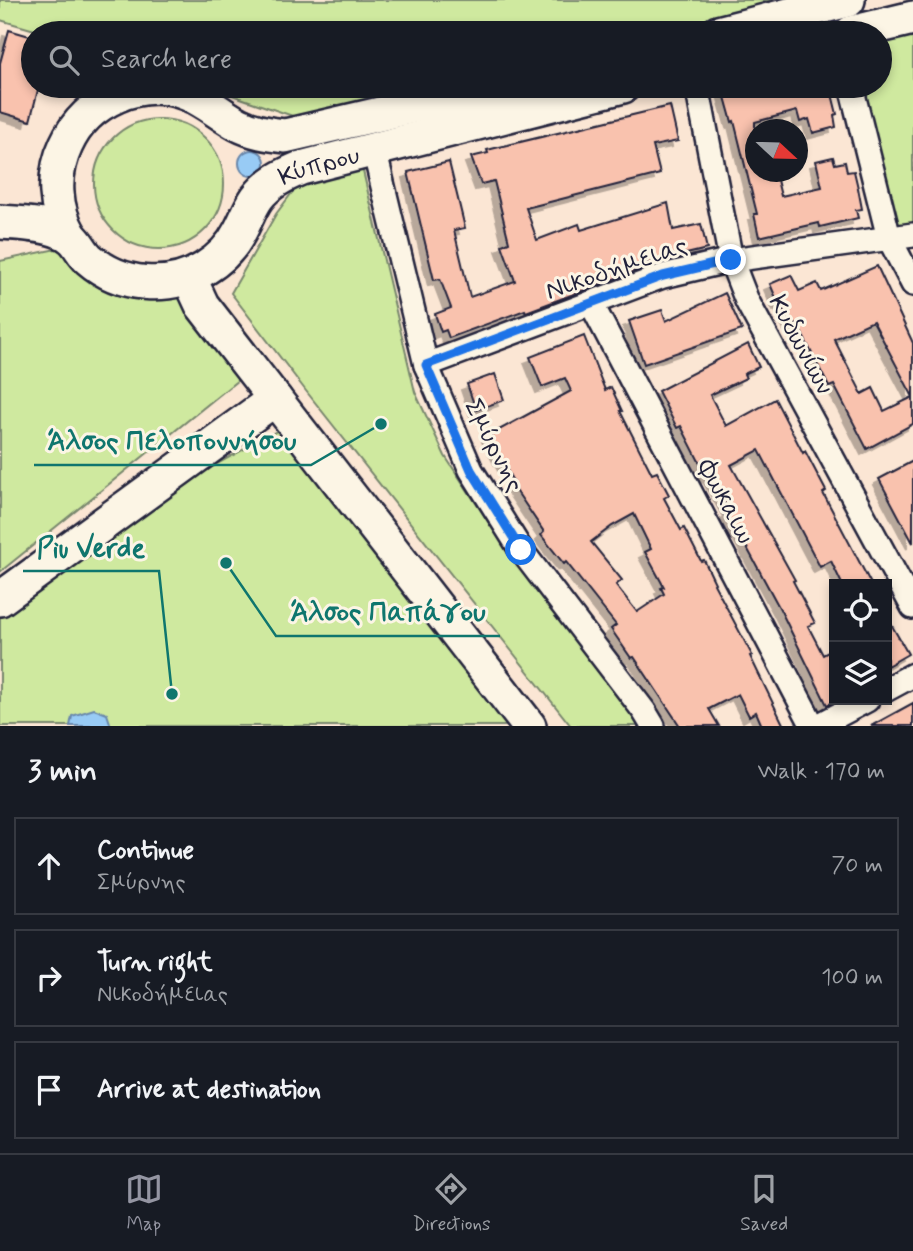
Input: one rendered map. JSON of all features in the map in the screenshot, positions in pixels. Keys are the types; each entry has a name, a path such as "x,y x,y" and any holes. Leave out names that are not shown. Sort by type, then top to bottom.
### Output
{"street":[{"path":"765,21 848,0"},
{"path":"892,23 913,18"},
{"name":"Κύπρου","path":"110,98 81,121 69,136 61,154 56,192 60,211 71,237 100,268 117,276 151,283 170,282 189,276 218,259 240,231 257,197 268,185 284,175 301,168 576,98"},
{"name":"Κύπρου","path":"197,98 241,126 285,136 448,98"},
{"name":"Κυδωνίων","path":"699,98 731,260 747,301 913,607"},
{"path":"854,98 889,238 913,285"},
{"name":"Σμύρνης","path":"374,149 426,365 471,470 521,550 653,726"},
{"name":"Κύπρου","path":"0,221 42,190 57,171"},
{"name":"Κύπρου","path":"0,221 38,225 71,237"},
{"name":"Νικοδήμειας","path":"426,365 663,276 731,260 913,235"},
{"path":"189,276 202,305 529,726"},
{"name":"Φωκαιω","path":"591,303 815,726"},
{"path":"0,599 275,399"},
{"path":"892,686 913,676"},
{"path":"815,726 857,705"}],"green space":[{"path":"0,0 779,0 707,21 21,21 21,26 0,20"},
{"path":"913,30 913,230 895,233 864,98 892,98 892,34"},
{"path":"241,98 409,98 310,122"},
{"path":"159,119 184,124 205,138 219,159 224,184 219,209 205,230 184,244 159,249 134,244 113,230 99,209 94,184 99,159 113,138 134,124"},
{"path":"362,167 415,392 445,456 514,561 638,726 571,726 231,293 276,214 297,186"},
{"path":"70,246 184,296 238,380 0,572 0,261"},
{"path":"284,427 514,726 0,726 0,611 125,515"}],"water":[{"path":"252,150 261,154 265,163 261,172 252,176 243,172 239,163 243,154"},
{"path":"94,709 107,714 111,726 70,726 72,716"}],"building":[{"path":"9,30 21,34 21,98 36,98 30,121 0,112 0,63"},
{"path":"725,98 833,98 837,114 834,115 836,127 813,133 809,119 799,119 797,111 766,119 745,119 745,165 734,121 732,122"},
{"path":"670,106 678,141 653,146 660,174 526,208 537,240 579,224 581,230 668,203 673,230 701,224 707,249 645,264 646,267 449,338 446,330 441,332 435,314 451,308 440,279 434,280 408,172 449,162 465,228 454,230 470,297 515,281 502,245 509,242 494,181 481,184 471,157 488,153 487,150"},
{"path":"833,157 835,164 845,162 847,172 854,171 862,209 856,210 858,218 820,227 819,223 759,237 754,214 757,214 749,182 778,182 781,196 822,187 816,161"},
{"path":"877,266 913,343 913,397 913,424 867,449 834,385 829,387 797,324 791,327 770,284 791,275 799,291 817,283 821,291","holes":["873,321 913,397 884,411 873,388 862,394 834,339"]},
{"path":"725,293 742,330 644,364 629,321 662,310 666,321"},
{"path":"584,336 605,390 611,387 652,474 657,472 669,495 664,498 681,530 684,528 701,561 704,560 784,726 762,726 756,712 749,716 738,694 709,709 719,726 680,726 634,657 631,658 611,629 616,625 541,535 544,532 513,486 515,485 488,436 571,391 565,378 542,387 530,357","holes":["634,514 651,549 645,552 664,587 661,588 664,594 637,612 616,585 622,580 591,542"]},
{"path":"748,344 759,367 744,374 746,378 710,395 726,426 775,399 826,491 823,493 868,579 840,579 831,561 820,567 759,450 731,465 795,580 793,581 815,623 808,626 823,655 829,652 829,704 827,705 739,533 736,535 724,514 729,511 709,476 707,477 681,426 677,428 658,391"},
{"path":"495,374 504,400 476,410 467,384"},
{"path":"913,461 913,543 879,479"},
{"path":"892,626 908,654 892,663"},
{"path":"913,703 913,726 871,726"}],"place":[{"name":"Άλσος Πελοποννήσου","path":"381,424"},
{"name":"Άλσος Παπάγου","path":"226,563"},
{"name":"Piu Verde","path":"172,694"}],"route":[{"path":"521,550 471,470 426,365 663,276 731,260"}]}
